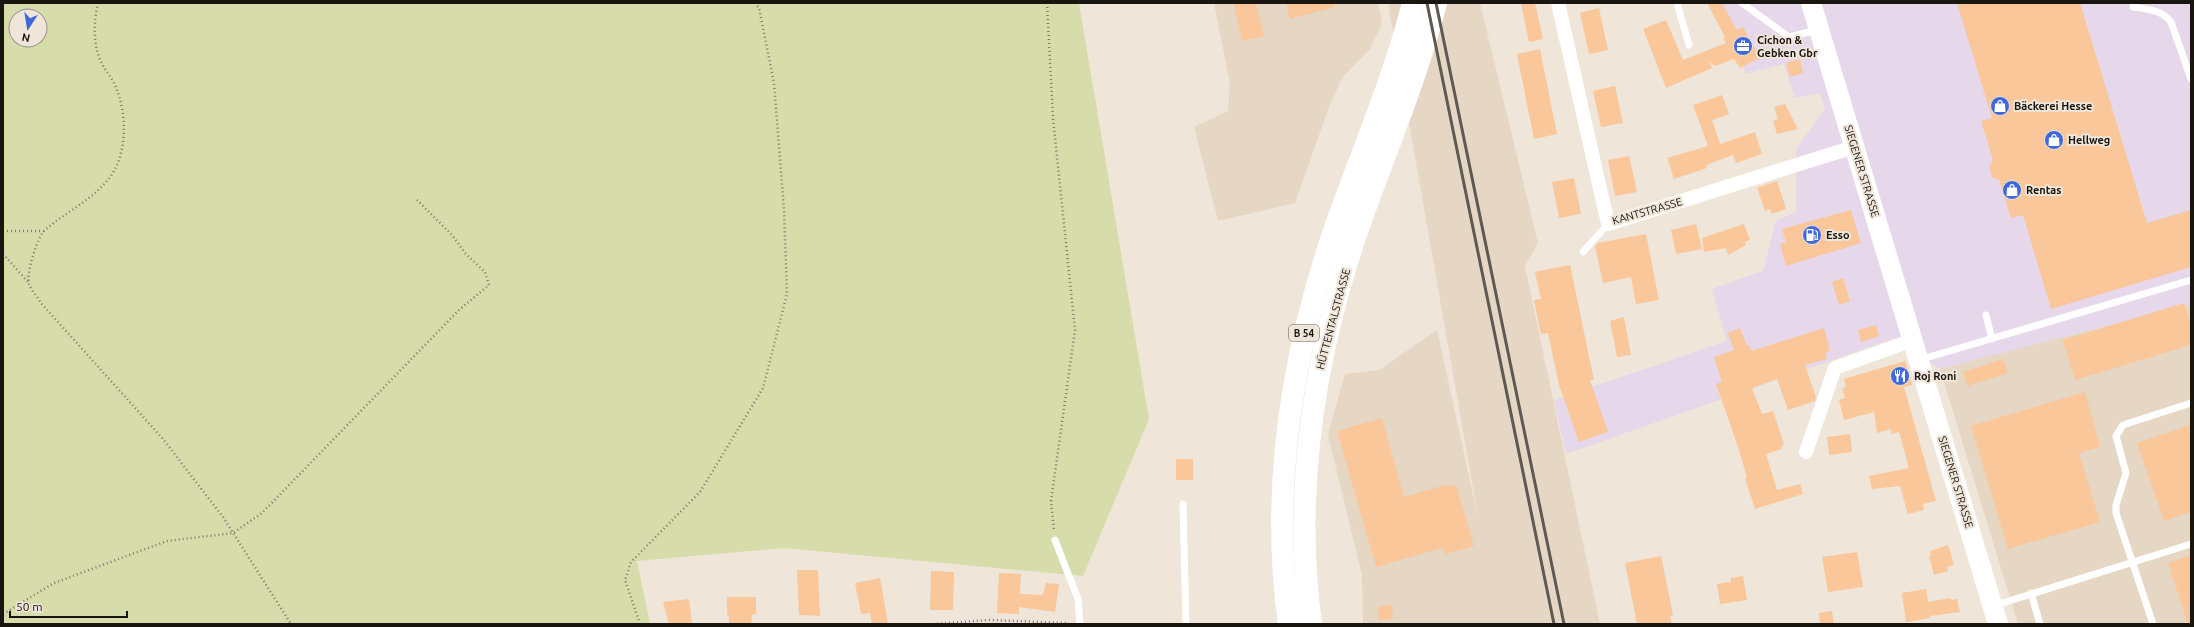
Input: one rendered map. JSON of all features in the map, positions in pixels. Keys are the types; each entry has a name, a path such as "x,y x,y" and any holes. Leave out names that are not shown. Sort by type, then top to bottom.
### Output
{"highway":[{"name":"HÜTTENTALSTRASSE","path":"1289,624 1283,561 1283,491 1293,388 1304,332 1336,225 1398,56 1413,3"},
{"name":"HÜTTENTALSTRASSE","path":"1311,624 1305,559 1304,490 1315,389 1326,338 1357,232 1405,103 1436,3"}],"main road":[{"name":"SIEGENER STRASSE","path":"1811,3 1995,615"}],"street":[{"name":"KANTSTRASSE","path":"1558,3 1608,224 1854,147"},
{"path":"1806,452 1835,368 1913,340"}],"lane":[{"path":"1677,3 1689,45"},
{"path":"1742,3 1789,36 1819,30"},
{"path":"2133,6 2154,11 2167,17 2171,22 2191,79"},
{"path":"1583,252 1608,224"},
{"path":"1919,360 2191,280"},
{"path":"1986,315 1992,339"},
{"path":"2154,624 2116,513 2116,505 2126,473 2116,436 2123,425 2191,403"},
{"path":"1183,504 1186,624"},
{"path":"1055,540 1078,599 1080,624"},
{"path":"1995,615 2031,593 2191,544"},
{"path":"2031,593 2040,624"}],"path":[{"path":"29,283 29,271 36,248 44,231 82,205 106,182 119,161 124,131 122,106 114,84 99,56 94,22 98,3"},
{"path":"640,624 625,580 631,562 700,492 763,388 787,294 784,210 774,83 758,8 755,3"},
{"path":"1047,3 1053,118 1075,330 1051,501 1055,540"},
{"path":"3,614 54,582 168,541 233,533 262,513 459,310 489,285 485,272 465,253 452,235 416,200"},
{"path":"3,231 44,231"},
{"path":"3,254 29,283 40,302 163,439 233,533 291,624"},
{"path":"933,624 989,620 1080,624"}],"shaded area":[{"path":"1214,3 1378,3 1382,23 1370,49 1342,78 1329,107 1295,203 1218,221 1194,127 1228,111 1230,84"},
{"path":"1388,3 1480,3 1538,243 1525,266 1600,624 1363,624 1362,575 1328,435 1345,374 1379,370 1437,330 1479,522"},
{"path":"1715,3 2191,3 2191,304 1940,369 1895,338 1566,454 1554,400 1727,341 1712,289 1763,271 1776,221 1796,212 1796,149 1825,109 1820,93 1795,98 1784,64 1746,74"},
{"path":"2191,304 2191,624 2018,624 1940,369"}],"green space":[{"path":"3,3 1079,3 1149,419 1083,576 784,548 637,561 650,624 3,624"}],"building":[{"path":"1233,3 1256,3 1264,36 1242,41"},
{"path":"1286,3 1334,3 1335,7 1290,19"},
{"path":"1521,3 1535,3 1543,39 1529,42"},
{"path":"1707,3 1722,3 1737,30 1743,27 1760,58 1740,68 1734,59 1715,66 1710,62 1712,68 1666,88 1643,29 1666,20 1683,60 1726,43 1723,38 1725,37"},
{"name":"Hellweg","path":"1957,3 2080,3 2147,223 2191,210 2191,267 2051,309 2023,215 2011,218 1999,180 1992,177 1989,167 1993,160 1981,121 1992,118"},
{"path":"1599,8 1608,50 1589,54 1580,13"},
{"path":"1540,49 1557,134 1534,139 1517,54"},
{"path":"1800,59 1803,73 1790,77 1786,63"},
{"path":"1615,86 1623,123 1601,127 1593,91"},
{"path":"1722,95 1729,114 1712,120 1720,144 1755,132 1762,154 1736,163 1733,155 1706,165 1707,168 1674,179 1667,158 1708,146 1693,105"},
{"path":"1785,104 1798,129 1777,134 1773,121 1778,119 1774,107"},
{"path":"1629,156 1637,192 1615,196 1608,160"},
{"path":"1574,178 1581,214 1559,218 1552,182"},
{"path":"1777,181 1786,209 1772,214 1770,209 1765,211 1757,188"},
{"path":"1851,210 1861,243 1786,266 1780,244 1786,242 1782,229"},
{"path":"1696,224 1702,249 1676,254 1671,230"},
{"path":"1744,224 1750,240 1745,242 1746,245 1728,255 1726,248 1704,252 1702,238"},
{"path":"1646,234 1659,300 1636,304 1631,277 1603,283 1595,246 1598,243"},
{"path":"1570,265 1594,380 1590,380 1608,432 1579,442 1559,385 1548,333 1541,334 1534,300 1541,299 1535,272"},
{"path":"1843,278 1850,301 1839,305 1832,282"},
{"path":"2184,303 2191,326 2191,345 2075,380 2063,340"},
{"path":"1624,317 1631,355 1617,357 1610,321"},
{"path":"1876,325 1879,336 1861,342 1858,330"},
{"path":"1740,328 1747,346 1749,345 1751,351 1824,328 1830,351 1825,353 1827,359 1805,365 1816,397 1815,401 1788,410 1777,379 1752,388 1762,414 1773,411 1784,444 1781,446 1782,449 1766,454 1777,490 1800,484 1803,494 1755,509 1745,478 1747,477 1737,444 1716,384 1722,382 1714,357 1734,350 1728,333"},
{"path":"2003,359 2008,373 1967,386 1963,372"},
{"path":"1905,361 1912,385 1904,387 1936,501 1923,504 1924,510 1908,514 1900,486 1872,489 1869,476 1909,468 1899,432 1892,434 1891,429 1877,433 1874,412 1844,420 1839,400 1845,398 1842,388 1846,387 1844,379"},
{"path":"2085,392 2100,447 2079,453 2100,522 2008,549 1971,426"},
{"path":"1382,418 1404,497 1448,484 1449,487 1456,485 1474,546 1445,554 1443,548 1376,567 1337,431"},
{"path":"2191,425 2191,512 2164,521 2137,443"},
{"path":"1850,434 1852,452 1829,455 1827,437"},
{"path":"1176,459 1193,459 1193,480 1176,480"},
{"path":"1948,545 1954,565 1947,567 1948,571 1934,575 1929,556 1931,555 1930,551"},
{"path":"1857,552 1863,587 1828,592 1822,557"},
{"path":"2191,555 2191,624 2188,624 2168,563"},
{"path":"1661,556 1673,615 1670,616 1672,624 1637,624 1625,563"},
{"path":"797,570 818,570 820,616 799,615"},
{"path":"931,571 954,572 953,610 930,610"},
{"path":"999,573 1021,574 1020,594 1043,595 1046,583 1059,584 1055,612 1019,607 1019,614 997,613"},
{"path":"1743,576 1747,600 1720,604 1717,584 1731,582 1731,578"},
{"path":"880,578 888,624 872,624 870,613 861,614 855,583"},
{"path":"1926,589 1928,602 1951,598 1951,600 1957,599 1960,612 1930,616 1930,618 1906,622 1902,593"},
{"path":"727,597 756,597 756,614 752,615 751,624 729,624 729,615 727,615"},
{"path":"689,599 692,624 669,624 663,602"},
{"path":"1392,605 1393,619 1379,620 1378,606"},
{"path":"1832,611 1834,624 1820,624 1819,613"}],"railway":[{"path":"1427,3 1554,624"},
{"path":"1436,3 1564,624"}],"place":[{"name":"Cichon & Gebken Gbr","path":"1743,46"},
{"name":"Bäckerei Hesse","path":"2000,106"},
{"name":"Hellweg","path":"2054,140"},
{"name":"Rentas","path":"2012,190"},
{"name":"Esso","path":"1812,235"},
{"name":"Roj Roni","path":"1900,376"}]}
